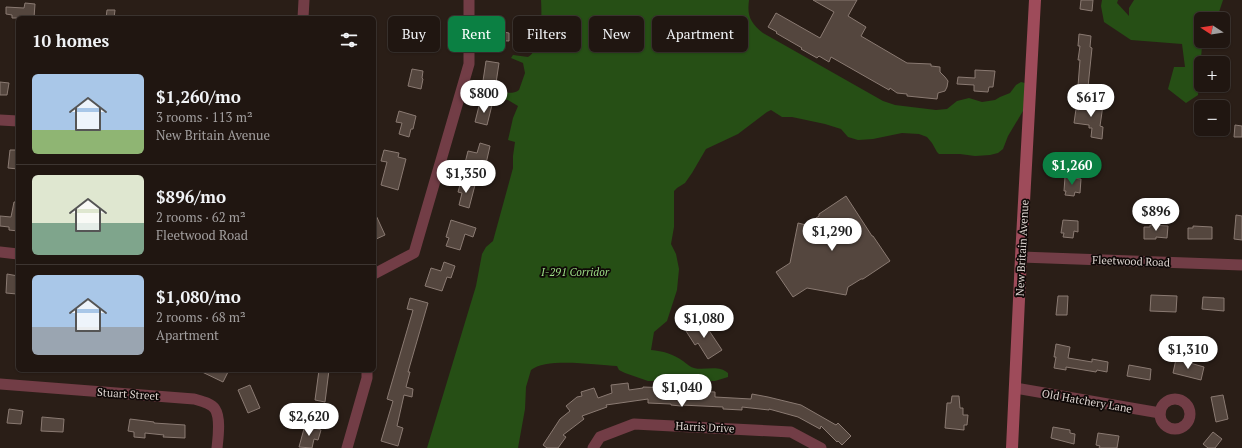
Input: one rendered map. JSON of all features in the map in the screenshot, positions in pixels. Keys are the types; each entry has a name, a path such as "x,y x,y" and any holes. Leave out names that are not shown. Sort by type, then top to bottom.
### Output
{"main road":[{"name":"New Britain Avenue","path":"1012,448 1035,0"}],"street":[{"path":"303,16 304,0"},
{"path":"376,273 414,252 469,64 469,0"},
{"path":"0,120 16,121"},
{"path":"0,252 16,254"},
{"name":"Fleetwood Road","path":"1021,257 1242,265"},
{"path":"347,448 367,378 367,372"},
{"name":"Stuart Street","path":"0,384 194,399 209,404 215,409 219,422 217,448"},
{"name":"Old Hatchery Lane","path":"1015,388 1160,413"},
{"name":"Harris Drive","path":"593,448 600,437 634,424 791,432 821,448"}],"green space":[{"name":"I-291 Corridor","path":"541,0 749,0 750,18 763,33 883,101 895,105 936,110 947,109 957,101 969,98 982,102 995,100 1010,93 1016,85 1021,82 1025,83 1026,94 1023,111 1008,136 1003,149 998,153 990,155 975,156 939,154 927,137 919,134 902,133 873,139 858,140 848,137 841,129 825,124 792,117 782,117 771,110 767,112 738,134 706,149 685,183 674,191 674,227 671,244 676,254 679,269 677,290 667,321 654,332 651,350 672,355 694,368 716,368 724,370 728,373 728,377 715,381 648,381 625,373 619,370 617,366 585,363 560,363 538,366 531,370 526,387 525,409 518,448 427,448 476,286 482,254 486,247 493,241 513,168 515,142 508,140 513,118 518,106 508,100 498,99 496,94 513,93 519,90 525,73 523,63 511,58 513,55 528,57 534,52 581,52 581,16 541,16"},
{"path":"1102,0 1118,0 1117,3 1129,16 1129,8 1134,0 1223,0 1219,12 1194,12 1194,48 1202,48 1201,56 1194,56 1194,92 1198,92 1198,95 1186,103 1168,89 1174,67 1185,67 1182,44 1131,40 1104,22 1101,6"}],"building":[{"path":"813,0 857,0 848,16 866,27 861,36 907,63 931,64 931,66 940,67 940,72 948,81 945,91 938,93 937,99 907,96 907,94 897,93 831,57 829,62 819,56 817,58 768,27 776,13 820,38 834,12"},
{"path":"1081,0 1093,0 1092,11 1080,9"},
{"path":"25,3 35,4 34,16 16,16 16,18 12,18 12,15 6,14 6,7 24,8"},
{"path":"107,10 115,10 114,16 106,16"},
{"path":"505,32 509,33 509,41 505,41"},
{"path":"1079,34 1091,36 1090,47 1092,48 1088,87 1078,86 1080,60 1078,60 1080,46 1078,46"},
{"path":"486,61 499,63 496,83 483,81"},
{"path":"412,69 423,71 421,89 408,86"},
{"path":"975,70 995,71 993,87 989,87 988,92 974,91 974,85 957,84 958,77 975,78"},
{"path":"0,82 9,83 7,95 0,95"},
{"path":"480,102 492,105 487,125 475,122"},
{"path":"1083,102 1103,105 1100,126 1103,127 1102,139 1091,137 1092,128 1089,128 1089,125 1074,123 1076,109 1079,110 1080,104 1083,105"},
{"path":"399,111 416,116 413,129 411,129 409,137 399,134 402,123 396,122"},
{"path":"1235,125 1242,126 1242,137 1234,137"},
{"path":"480,143 490,146 485,168 465,163 468,151 477,153"},
{"path":"10,150 16,150 16,169 8,168"},
{"path":"384,150 399,153 398,157 406,159 398,190 381,185 387,162 381,161"},
{"path":"1065,177 1081,179 1080,193 1075,192 1074,196 1065,195"},
{"path":"461,181 475,185 469,208 459,205 462,193 458,192"},
{"path":"846,196 890,261 848,287 846,295 807,288 793,297 776,272 790,263 798,223 806,225 819,216 819,214"},
{"path":"14,202 16,202 16,231 9,230 9,227 0,226 0,216 11,217"},
{"path":"376,215 385,235 376,239"},
{"path":"1236,215 1242,216 1242,240 1234,239"},
{"path":"451,220 476,228 473,237 465,234 460,250 446,246 449,238 446,237"},
{"path":"1063,220 1078,221 1078,232 1074,231 1073,238 1063,237 1064,233 1061,233"},
{"path":"1150,225 1168,226 1167,238 1156,237 1156,239 1144,239 1144,227 1150,227"},
{"path":"1193,226 1212,227 1212,239 1188,239 1188,228 1193,228"},
{"path":"444,262 455,266 451,278 447,277 442,291 425,286 431,268 441,271"},
{"path":"7,274 16,276 16,294 6,293"},
{"path":"1151,295 1177,296 1176,312 1150,311"},
{"path":"1058,296 1068,296 1067,315 1056,315"},
{"path":"1203,297 1224,298 1224,311 1202,309"},
{"path":"410,298 428,303 408,372 410,372 406,387 413,389 412,397 404,395 397,426 403,428 398,446 381,441 393,401 387,399 413,310 407,309"},
{"path":"702,320 722,350 708,359 698,343 695,345 686,331"},
{"path":"1056,344 1070,347 1068,358 1092,362 1092,359 1108,362 1107,372 1097,370 1096,372 1066,367 1066,370 1054,368"},
{"path":"1176,359 1204,367 1201,380 1173,373"},
{"path":"1129,365 1151,369 1150,380 1127,376"},
{"path":"202,372 228,372 223,382"},
{"path":"319,372 329,372 325,402 315,400"},
{"path":"628,383 629,390 643,387 671,388 672,386 679,386 678,393 695,394 696,391 715,392 715,397 751,399 752,394 768,397 801,405 836,425 838,423 851,436 842,445 821,426 820,429 798,417 769,409 742,407 742,410 723,409 723,407 681,406 648,403 648,399 606,405 607,407 582,416 584,419 563,435 566,437 558,448 547,448 543,445 560,419 570,411 566,406 577,397 582,396 581,392 594,388 598,398 612,393 611,385"},
{"path":"250,385 260,408 248,413 238,390"},
{"path":"1223,395 1228,419 1216,422 1211,397"},
{"path":"952,396 959,396 960,408 963,408 963,415 968,415 967,425 964,425 964,430 945,428 947,403 951,403"},
{"path":"9,409 23,411 21,424 7,423"},
{"path":"42,417 64,419 63,432 41,431"},
{"path":"130,419 154,423 185,425 185,438 163,437 164,435 145,433 145,438 134,437 134,432 128,431"},
{"path":"305,425 321,430 318,440 314,439 312,448 299,447"},
{"path":"1053,427 1070,430 1070,433 1075,434 1074,444 1051,438"},
{"path":"1213,432 1222,439 1215,448 1208,448 1203,444"},
{"path":"1098,433 1119,436 1117,448 1099,448 1100,446 1096,445"}]}
